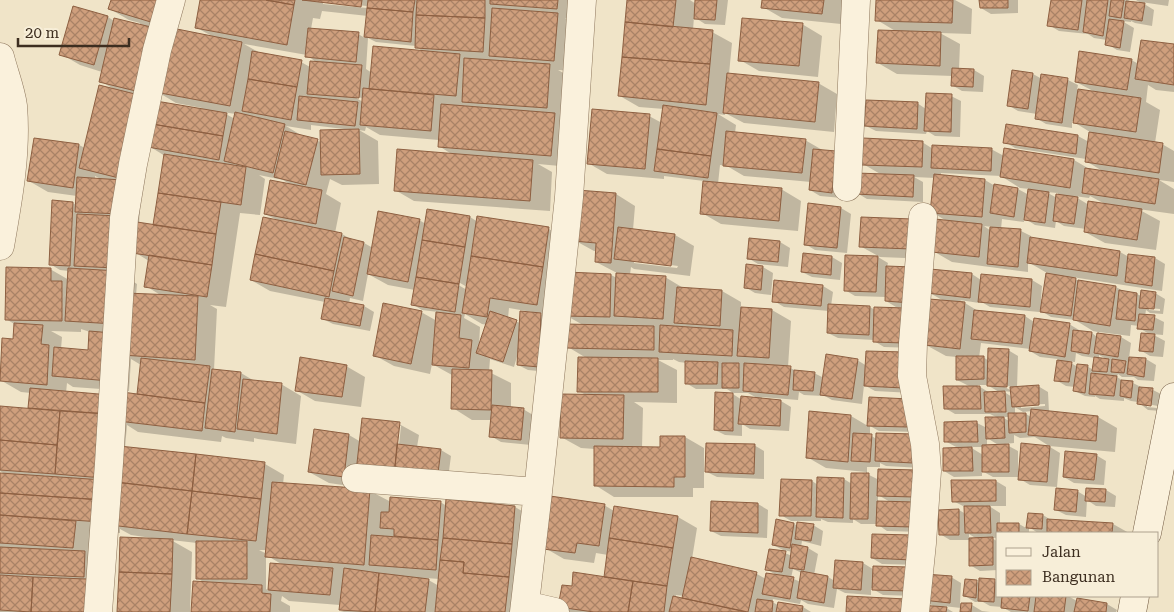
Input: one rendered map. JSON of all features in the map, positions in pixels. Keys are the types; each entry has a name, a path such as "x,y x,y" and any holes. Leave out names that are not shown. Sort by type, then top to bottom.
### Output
{"street":[{"path":"98,612 110,463 124,218 157,50 171,0"},
{"path":"555,612 524,608 569,197 582,0"},
{"path":"847,187 856,0"},
{"path":"0,57 13,104 14,138 11,182 0,246"},
{"path":"915,612 927,471 925,444 912,376 912,343 923,217"},
{"path":"1147,532 1174,397"},
{"path":"356,478 538,492"},
{"path":"1132,612 1135,597"}],"building":[{"path":"111,0 161,0 154,23 108,9"},
{"path":"200,0 266,0 294,5 287,45 195,28"},
{"path":"266,0 295,0 294,5"},
{"path":"302,0 362,0 361,7"},
{"path":"368,0 415,0 413,12 367,8"},
{"path":"417,0 485,0 485,18 416,15"},
{"path":"490,0 558,0 557,9 490,4"},
{"path":"627,0 676,0 673,27 625,22"},
{"path":"695,0 717,0 715,20 694,19"},
{"path":"762,0 824,0 822,14 761,8"},
{"path":"876,0 953,0 952,23 875,21"},
{"path":"979,0 1008,0 1008,8 980,8"},
{"path":"1051,0 1082,0 1078,30 1047,26"},
{"path":"1087,0 1108,0 1103,36 1083,32"},
{"path":"1111,0 1124,0 1121,18 1109,16"},
{"path":"1126,1 1145,3 1142,21 1124,18"},
{"path":"73,6 108,16 94,65 59,55"},
{"path":"367,8 413,12 411,42 364,37"},
{"path":"492,8 558,13 554,61 489,56"},
{"path":"416,15 485,18 483,52 415,48"},
{"path":"114,18 155,28 140,92 99,82"},
{"path":"742,18 803,23 799,66 738,61"},
{"path":"1109,19 1124,21 1120,48 1105,45"},
{"path":"625,22 713,30 710,64 622,57"},
{"path":"167,27 242,42 230,106 155,92"},
{"path":"308,28 359,32 356,62 305,57"},
{"path":"878,30 941,32 940,66 876,63"},
{"path":"1141,40 1174,44 1174,85 1135,79"},
{"path":"373,46 460,54 456,96 369,89"},
{"path":"252,51 302,60 297,87 248,79"},
{"path":"1079,51 1132,59 1127,90 1075,82"},
{"path":"622,57 710,64 706,105 618,96"},
{"path":"464,58 550,64 547,108 462,102"},
{"path":"310,61 362,65 359,98 307,94"},
{"path":"952,68 974,69 973,87 951,86"},
{"path":"1012,70 1033,73 1028,109 1007,106"},
{"path":"727,73 819,82 815,122 723,113"},
{"path":"1041,74 1068,78 1062,123 1035,119"},
{"path":"248,79 297,87 291,120 242,111"},
{"path":"99,85 139,95 119,178 79,168"},
{"path":"363,88 434,95 431,131 360,125"},
{"path":"1078,89 1141,98 1136,132 1073,123"},
{"path":"926,93 952,94 951,132 924,131"},
{"path":"299,96 358,102 355,126 297,120"},
{"path":"866,100 918,102 917,129 864,126"},
{"path":"156,101 227,113 223,136 152,124"},
{"path":"441,104 555,113 551,156 438,147"},
{"path":"663,105 717,113 711,156 657,149"},
{"path":"592,109 650,114 645,169 587,164"},
{"path":"235,112 285,124 273,173 224,161"},
{"path":"152,124 223,136 219,160 148,147"},
{"path":"1006,124 1078,135 1076,154 1003,143"},
{"path":"359,129 360,174 321,175 320,130"},
{"path":"285,131 318,139 306,185 274,177"},
{"path":"726,131 806,139 802,173 723,166"},
{"path":"1089,132 1163,143 1159,173 1085,162"},
{"path":"34,138 79,144 73,188 27,181"},
{"path":"863,138 923,141 922,167 862,165"},
{"path":"932,145 992,148 991,171 931,168"},
{"path":"1004,148 1074,159 1070,188 1000,177"},
{"path":"397,149 533,160 530,201 394,191"},
{"path":"657,149 711,156 708,178 654,171"},
{"path":"813,149 836,151 832,193 809,190"},
{"path":"164,154 246,167 241,205 158,193"},
{"path":"1085,168 1159,179 1155,204 1082,193"},
{"path":"856,173 914,175 913,197 856,194"},
{"path":"934,174 985,179 982,217 930,213"},
{"path":"77,177 122,180 120,214 75,212"},
{"path":"270,180 322,190 316,224 264,214"},
{"path":"703,181 782,188 779,221 700,214"},
{"path":"994,184 1018,188 1014,217 990,213"},
{"path":"1028,189 1049,192 1045,223 1024,220"},
{"path":"577,190 616,193 611,263 595,262 596,243 573,241"},
{"path":"158,193 221,202 216,234 153,225"},
{"path":"1056,194 1078,197 1074,224 1053,221"},
{"path":"52,200 73,202 70,266 49,265"},
{"path":"1088,201 1142,209 1137,240 1084,232"},
{"path":"808,203 841,207 837,248 804,245"},
{"path":"427,209 470,216 465,247 422,240"},
{"path":"378,211 420,219 408,282 367,274"},
{"path":"77,214 118,216 115,268 74,266"},
{"path":"477,216 549,227 543,267 471,256"},
{"path":"263,217 342,233 334,271 255,254"},
{"path":"861,217 912,219 911,249 859,247"},
{"path":"935,219 982,224 979,257 932,252"},
{"path":"137,222 216,234 212,265 132,253"},
{"path":"618,227 675,234 671,266 614,259"},
{"path":"990,227 1021,229 1018,267 987,264"},
{"path":"344,237 364,242 353,296 332,291"},
{"path":"1030,237 1120,251 1117,276 1027,263"},
{"path":"749,238 780,241 778,262 747,259"},
{"path":"422,240 465,247 459,284 416,277"},
{"path":"803,253 832,256 831,275 801,272"},
{"path":"255,254 334,271 329,297 250,280"},
{"path":"1128,254 1155,257 1152,286 1125,282"},
{"path":"149,255 212,265 207,297 144,287"},
{"path":"845,255 878,256 876,292 844,291"},
{"path":"471,256 543,267 537,305 490,298 487,317 462,313"},
{"path":"746,264 763,266 761,290 744,288"},
{"path":"886,266 913,267 911,303 885,301"},
{"path":"6,267 51,268 51,281 62,281 62,321 5,320"},
{"path":"68,268 118,271 115,324 65,321"},
{"path":"930,269 972,273 970,298 927,293"},
{"path":"567,272 611,274 610,317 565,316"},
{"path":"616,273 666,276 663,319 614,316"},
{"path":"1046,273 1076,278 1071,316 1040,312"},
{"path":"981,274 1032,279 1030,307 978,302"},
{"path":"416,277 459,284 455,312 411,305"},
{"path":"774,280 823,285 821,306 772,302"},
{"path":"1078,280 1116,286 1110,326 1073,320"},
{"path":"677,287 722,290 720,326 674,323"},
{"path":"1119,290 1137,293 1135,321 1116,319"},
{"path":"1141,290 1156,292 1154,309 1139,308"},
{"path":"126,293 198,296 195,360 122,355"},
{"path":"325,298 364,305 360,326 321,319"},
{"path":"929,299 965,302 960,349 925,345"},
{"path":"383,303 422,311 411,364 373,356"},
{"path":"828,304 870,306 869,335 827,333"},
{"path":"741,307 772,309 769,358 737,356"},
{"path":"874,307 906,308 904,343 873,342"},
{"path":"974,310 1025,315 1022,344 971,339"},
{"path":"490,311 517,320 503,362 476,353"},
{"path":"520,311 541,313 539,367 517,365"},
{"path":"436,312 461,315 459,338 472,340 469,368 432,365"},
{"path":"1139,314 1155,315 1153,330 1137,329"},
{"path":"1034,318 1070,323 1065,357 1029,351"},
{"path":"14,323 43,325 41,344 49,345 47,385 0,381 2,338 13,339"},
{"path":"566,324 654,326 654,350 566,348"},
{"path":"660,325 733,330 732,356 659,352"},
{"path":"1073,330 1092,332 1089,354 1071,351"},
{"path":"89,331 113,333 109,381 52,376 54,347 88,350"},
{"path":"1097,333 1121,336 1118,357 1094,353"},
{"path":"1141,333 1155,334 1153,352 1139,351"},
{"path":"988,348 1009,349 1007,387 987,386"},
{"path":"866,351 904,352 903,388 864,386"},
{"path":"826,354 858,359 852,399 820,395"},
{"path":"956,356 984,356 984,379 956,380"},
{"path":"300,357 347,365 342,397 295,391"},
{"path":"578,357 658,358 658,392 577,392"},
{"path":"1094,357 1109,359 1107,372 1092,371"},
{"path":"1129,357 1146,358 1144,377 1127,374"},
{"path":"141,358 210,366 205,403 137,394"},
{"path":"1112,359 1126,361 1124,373 1111,372"},
{"path":"1057,360 1072,362 1069,382 1054,381"},
{"path":"685,361 718,362 717,384 685,384"},
{"path":"722,363 739,363 739,388 722,388"},
{"path":"744,363 791,366 788,395 743,391"},
{"path":"1077,364 1088,365 1085,393 1073,391"},
{"path":"212,369 241,372 235,432 205,428"},
{"path":"452,369 492,370 491,410 451,409"},
{"path":"794,370 815,372 813,391 793,390"},
{"path":"1091,373 1117,376 1114,396 1089,394"},
{"path":"243,379 282,383 277,434 237,429"},
{"path":"1121,380 1133,381 1131,398 1120,396"},
{"path":"1039,385 1039,405 1012,407 1010,387"},
{"path":"943,386 980,386 981,409 944,409"},
{"path":"1139,387 1153,388 1151,406 1137,404"},
{"path":"30,388 110,395 108,414 28,408"},
{"path":"1005,391 1006,412 985,412 984,392"},
{"path":"122,392 205,403 202,431 118,421"},
{"path":"715,392 733,393 733,431 714,430"},
{"path":"561,394 624,395 623,439 560,438"},
{"path":"741,396 781,400 780,426 738,424"},
{"path":"869,397 909,399 908,427 867,426"},
{"path":"492,405 524,408 521,440 489,437"},
{"path":"0,406 60,411 57,445 0,440"},
{"path":"1031,409 1098,416 1096,441 1028,435"},
{"path":"60,411 108,414 103,478 55,474"},
{"path":"809,411 851,415 848,462 806,458"},
{"path":"1008,413 1026,413 1026,432 1009,433"},
{"path":"985,417 1004,417 1005,438 986,439"},
{"path":"362,418 400,422 394,476 356,472"},
{"path":"977,421 978,442 944,442 944,422"},
{"path":"314,429 349,434 344,477 308,472"},
{"path":"853,433 872,434 870,462 851,461"},
{"path":"876,433 915,434 913,463 875,461"},
{"path":"660,436 685,436 685,477 674,477 674,487 594,486 594,446 660,447"},
{"path":"0,440 57,445 55,474 0,470"},
{"path":"706,443 755,444 754,474 705,472"},
{"path":"1021,443 1050,446 1047,482 1018,480"},
{"path":"397,444 441,449 437,481 394,476"},
{"path":"1009,444 1009,472 982,472 982,445"},
{"path":"119,446 196,454 192,491 115,482"},
{"path":"972,447 973,471 943,471 943,448"},
{"path":"1065,451 1097,454 1094,480 1063,477"},
{"path":"196,454 265,462 261,499 192,491"},
{"path":"878,469 916,470 914,497 877,496"},
{"path":"0,473 104,480 103,500 0,493"},
{"path":"851,473 869,473 868,519 850,519"},
{"path":"817,477 844,478 843,518 816,517"},
{"path":"781,479 812,480 811,516 779,516"},
{"path":"951,480 996,480 996,501 952,502"},
{"path":"115,482 192,491 187,534 110,525"},
{"path":"272,482 370,489 364,565 265,557"},
{"path":"1056,488 1078,490 1076,512 1054,510"},
{"path":"1086,488 1106,489 1105,502 1085,501"},
{"path":"192,491 261,499 256,541 187,534"},
{"path":"0,493 103,500 101,522 0,515"},
{"path":"550,496 605,504 599,546 577,543 575,553 543,549"},
{"path":"390,497 441,501 438,540 394,536 394,529 380,528 381,512 389,512"},
{"path":"446,499 515,506 512,544 443,538"},
{"path":"711,501 758,503 758,533 710,531"},
{"path":"877,501 914,502 912,527 876,526"},
{"path":"614,506 678,516 673,548 609,538"},
{"path":"964,506 990,506 991,533 965,533"},
{"path":"959,509 959,535 939,535 938,510"},
{"path":"1028,513 1043,514 1042,529 1026,528"},
{"path":"0,515 76,521 73,548 0,543"},
{"path":"776,519 794,523 790,548 772,545"},
{"path":"1047,519 1113,523 1112,532 1047,532"},
{"path":"797,522 814,524 811,541 795,539"},
{"path":"997,523 1019,523 1019,532 997,532"},
{"path":"872,534 912,535 911,560 871,558"},
{"path":"371,535 438,540 436,570 369,565"},
{"path":"120,537 173,539 172,574 119,572"},
{"path":"993,537 993,565 969,566 969,538"},
{"path":"443,538 512,544 509,577 463,573 464,562 440,560"},
{"path":"609,538 673,548 667,586 604,577"},
{"path":"196,541 247,541 247,579 196,579"},
{"path":"792,544 808,547 804,570 789,568"},
{"path":"0,547 85,551 84,577 0,573"},
{"path":"769,549 786,551 782,572 765,570"},
{"path":"691,557 757,572 748,612 682,598"},
{"path":"440,560 464,562 463,573 509,577 505,612 435,612"},
{"path":"835,560 863,562 861,590 833,588"},
{"path":"270,563 333,568 330,595 268,590"},
{"path":"873,566 908,567 908,591 872,590"},
{"path":"344,568 379,573 375,612 339,610"},
{"path":"801,571 828,576 824,603 797,598"},
{"path":"119,572 172,574 170,612 117,612"},
{"path":"573,572 633,581 628,612 594,612 558,607 562,585 572,586"},
{"path":"379,573 429,579 425,612 375,612"},
{"path":"766,573 794,577 790,599 762,594"},
{"path":"924,574 952,576 950,603 922,600"},
{"path":"0,575 33,577 31,612 0,610"},
{"path":"33,577 87,579 85,612 31,612"},
{"path":"979,578 995,579 994,602 978,601"},
{"path":"965,579 977,580 976,598 963,596"},
{"path":"193,581 262,585 262,593 271,594 270,612 191,612"},
{"path":"633,581 667,586 664,612 628,612"},
{"path":"673,596 682,598 746,612 669,612"},
{"path":"847,596 906,599 906,612 846,612"},
{"path":"1002,597 1030,597 1028,611 1001,608"},
{"path":"1036,597 1066,597 1064,612 1034,612"},
{"path":"1077,598 1107,603 1106,612 1074,612"},
{"path":"757,599 773,601 772,612 755,612"},
{"path":"778,602 803,606 802,612 776,612"},
{"path":"961,603 972,603 971,612 960,612"},
{"path":"919,605 947,607 946,612 918,612"}]}
